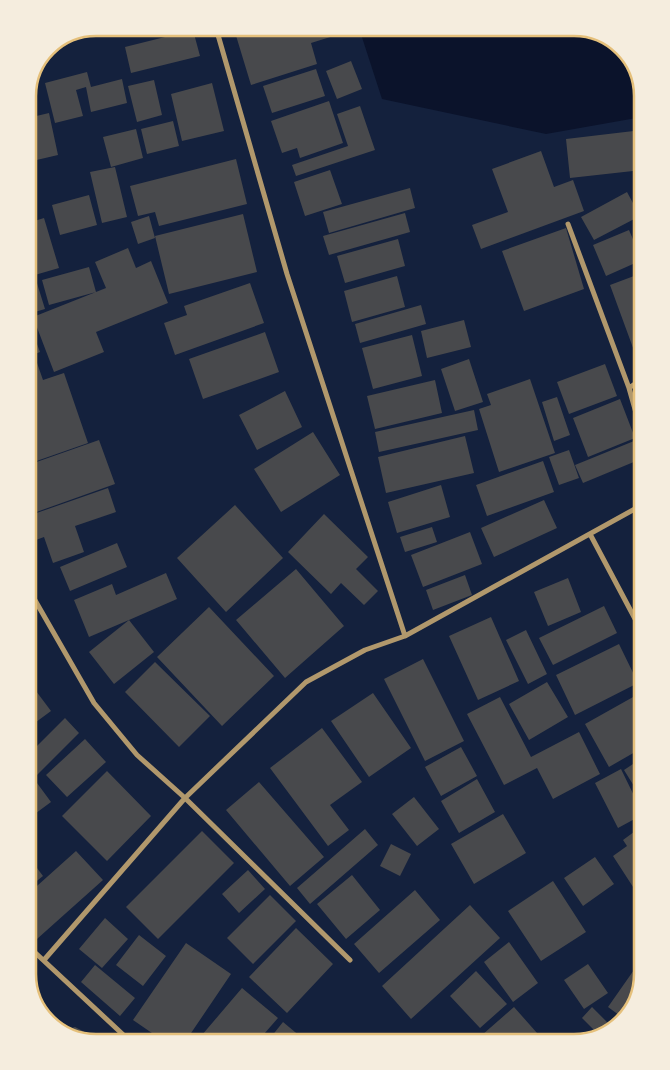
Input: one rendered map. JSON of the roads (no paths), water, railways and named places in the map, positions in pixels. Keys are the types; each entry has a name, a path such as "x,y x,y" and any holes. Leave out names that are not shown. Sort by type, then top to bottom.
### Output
{"street":[{"path":"218,36 287,274 405,636"},
{"path":"568,224 634,406"},
{"path":"629,388 634,385"},
{"path":"44,960 186,798 306,682 365,650 405,636 634,510"},
{"path":"590,534 634,617"},
{"path":"36,602 94,703 137,755 186,798 350,960"},
{"path":"36,953 123,1034"}],"water":[{"path":"362,36 578,36 593,39 607,46 624,63 633,84 634,118 546,134 382,99"}]}
